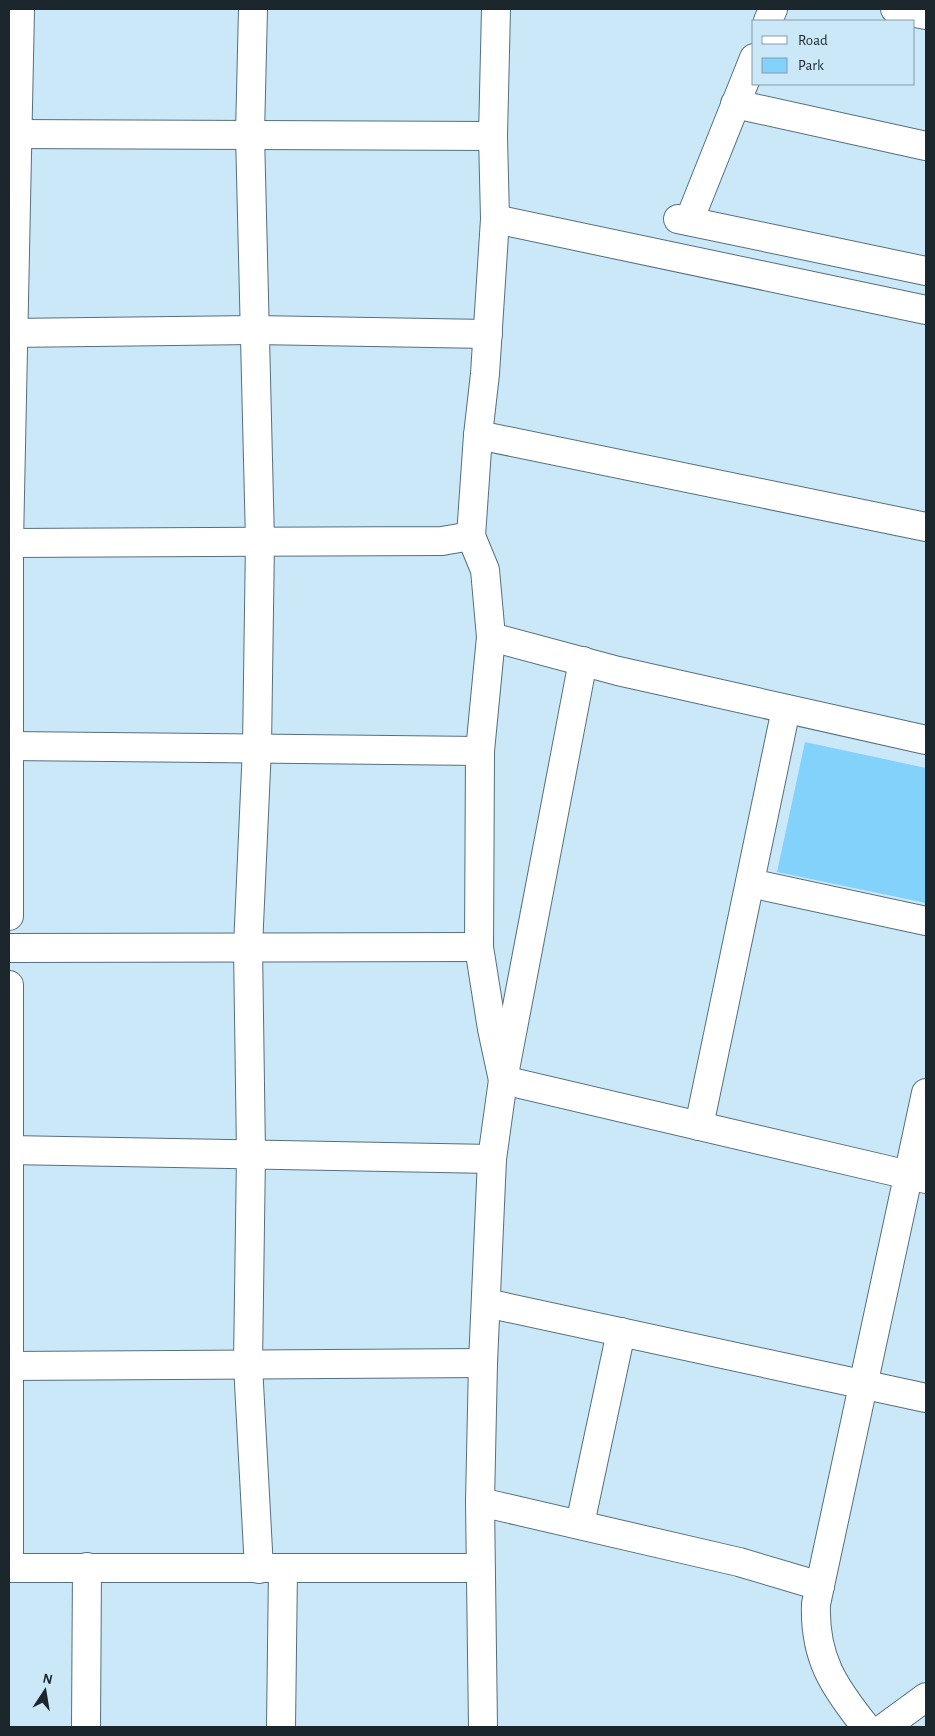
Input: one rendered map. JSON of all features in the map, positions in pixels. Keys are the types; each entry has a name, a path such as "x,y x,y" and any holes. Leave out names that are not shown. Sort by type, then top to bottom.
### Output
{"main road":[{"path":"9,916 9,542 13,134 20,9"},
{"path":"253,9 250,134 260,541 257,747 248,947 251,1154 248,1365 271,1569 281,1727"},
{"path":"496,9 493,136 495,220 488,334 471,536 485,570 491,637 480,751 479,947 492,1029 503,1080"},
{"path":"895,9 926,15"},
{"path":"752,63 684,220 925,266"},
{"path":"735,104 926,146"},
{"path":"13,134 493,136"},
{"path":"495,220 926,310"},
{"path":"11,333 255,330 488,334"},
{"path":"478,435 926,527"},
{"path":"9,542 442,541 471,536"},
{"path":"491,637 582,661 926,740"},
{"path":"483,1727 480,1502 483,1363 492,1159 503,1080 582,661"},
{"path":"699,1126 786,709"},
{"path":"9,746 257,747 480,751"},
{"path":"750,883 926,921"},
{"path":"9,948 479,947"},
{"path":"9,985 9,1568 480,1568"},
{"path":"503,1080 918,1177"},
{"path":"866,1727 839,1692 822,1656 815,1630 820,1586 864,1384 918,1177 926,1093"},
{"path":"9,1150 492,1159"},
{"path":"486,1303 926,1398"},
{"path":"580,1524 620,1332"},
{"path":"9,1366 483,1363"},
{"path":"480,1502 739,1562 820,1586"},
{"path":"86,1727 87,1567"},
{"path":"885,1727 926,1697"}],"green space":[{"path":"805,742 926,768 926,903 777,872"}]}
